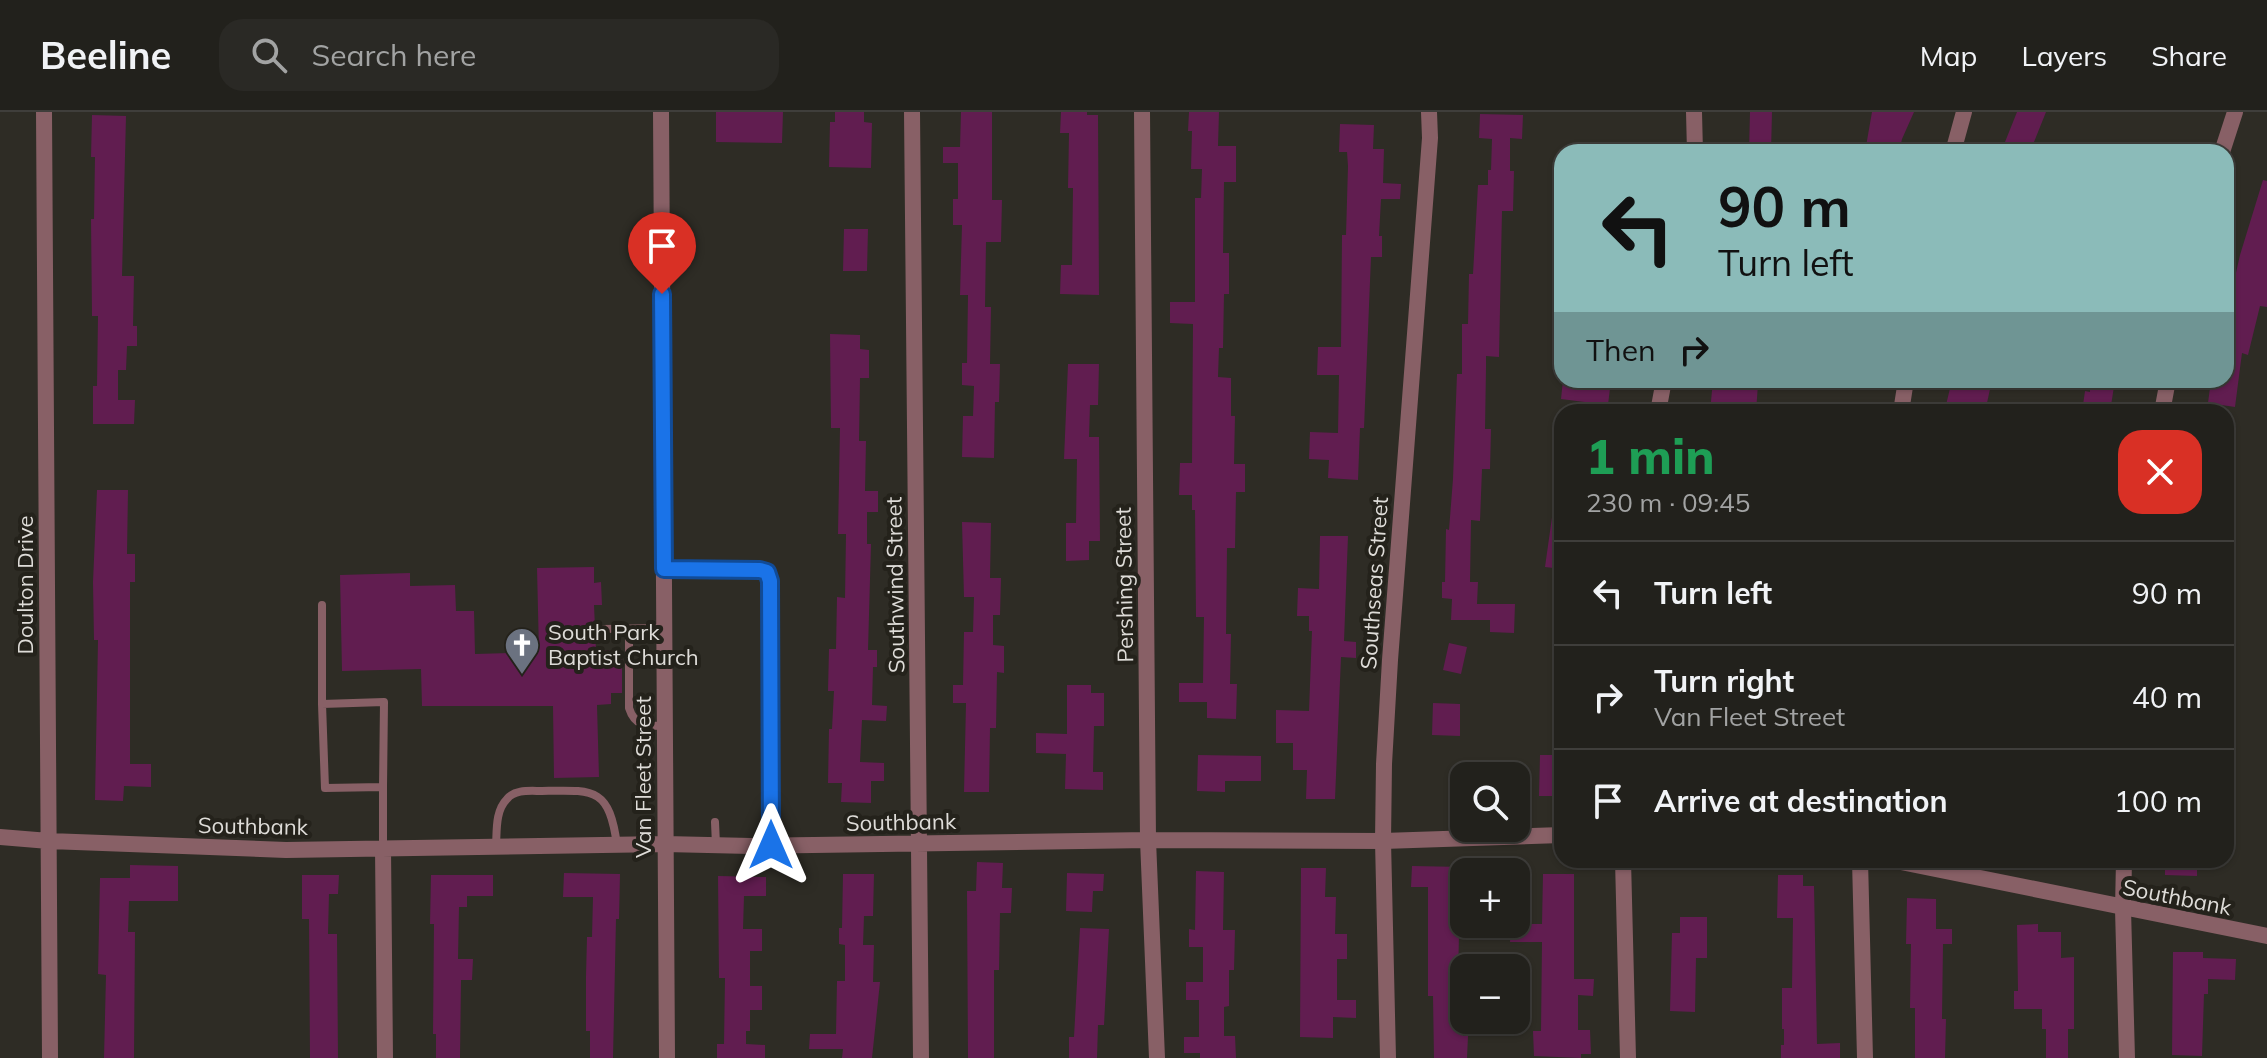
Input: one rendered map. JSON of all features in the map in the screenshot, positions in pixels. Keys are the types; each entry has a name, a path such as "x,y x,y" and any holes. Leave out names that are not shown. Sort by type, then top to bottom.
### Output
{"street":[{"name":"Doulton Drive","path":"44,112 50,1058"},
{"name":"Van Fleet Street","path":"661,112 667,1058"},
{"name":"Southwind Street","path":"912,112 921,1058"},
{"name":"Pershing Street","path":"1142,112 1148,840 1157,1058"},
{"name":"Southseas Street","path":"1388,1058 1383,841 1390,660 1428,169 1429,112"},
{"path":"1694,112 1695,144"},
{"path":"1955,144 1964,112"},
{"path":"2225,144 2235,112"},
{"name":"Southbank","path":"0,837 286,850 1148,840 1383,841 1554,835"},
{"path":"383,848 385,1058"},
{"path":"1623,868 1628,1058"},
{"path":"1860,868 1865,1058"},
{"name":"Southbank","path":"1929,868 2267,936"},
{"path":"2124,868 2127,1058"}],"lane":[{"path":"664,569 767,572 770,581 771,845"},
{"path":"322,605 325,788 383,787"},
{"path":"603,629 664,628"},
{"path":"629,629 631,716 643,726 665,726"},
{"path":"322,704 384,702 383,848"},
{"path":"496,846 500,811 507,798 517,792 574,790 591,791 607,805 613,817 617,845"},
{"path":"715,822 716,845"}],"building":[{"path":"716,112 783,112 782,143 716,142"},
{"path":"835,112 864,112 864,122 872,123 871,168 829,167 830,122 835,122"},
{"path":"961,112 992,112 992,200 1002,200 1001,242 986,242 985,307 991,307 990,364 1000,364 999,402 995,402 994,458 962,457 963,416 973,416 974,386 962,385 962,363 967,363 968,295 960,295 962,225 953,225 953,199 958,199 958,163 943,163 943,147 960,147"},
{"path":"1061,112 1098,115 1099,295 1060,294 1061,265 1072,265 1073,188 1068,188 1069,133 1060,133"},
{"path":"1189,112 1219,112 1218,146 1236,146 1236,182 1224,182 1223,253 1229,253 1229,294 1224,294 1223,348 1219,348 1218,377 1231,378 1231,416 1235,416 1234,464 1245,464 1245,492 1236,492 1235,548 1227,548 1226,634 1231,634 1230,684 1237,684 1236,719 1207,718 1207,702 1179,702 1179,683 1203,683 1204,617 1196,617 1195,510 1192,510 1192,495 1179,495 1180,463 1192,463 1193,324 1170,323 1170,302 1195,302 1195,198 1201,198 1202,169 1191,169"},
{"path":"1750,112 1772,112 1771,144 1749,144"},
{"path":"1872,112 1914,112 1901,144 1866,144"},
{"path":"2017,112 2046,112 2033,144 2004,144"},
{"path":"1480,114 1523,115 1522,139 1510,138 1510,171 1514,171 1513,211 1502,211 1499,357 1486,356 1485,429 1491,429 1490,469 1482,469 1480,521 1471,520 1470,582 1478,582 1477,604 1515,604 1514,633 1490,632 1490,620 1451,620 1452,599 1442,598 1453,479 1457,374 1462,374 1462,324 1468,324 1469,274 1473,274 1478,185 1488,185 1488,170 1491,170 1492,139 1479,138"},
{"path":"92,115 126,116 122,276 134,276 133,326 137,326 137,346 127,346 126,370 118,370 118,400 135,400 134,424 93,424 98,316 92,316 91,219 94,219 95,157 91,157"},
{"path":"1340,124 1374,125 1373,149 1384,149 1383,183 1401,184 1400,199 1381,199 1379,236 1382,236 1382,257 1371,257 1364,428 1360,428 1358,480 1328,478 1329,460 1309,459 1310,432 1338,433 1339,375 1317,375 1318,347 1341,347 1342,235 1346,235 1348,166 1347,152 1339,152"},
{"path":"2263,180 2267,181 2267,307 2260,306 2248,355 2242,353 2235,407 2234,404 2208,403 2210,388 2234,388 2234,281"},
{"path":"844,229 868,229 867,271 843,271"},
{"path":"830,334 860,335 860,349 869,350 869,378 860,378 859,441 866,441 865,491 878,491 878,512 867,512 867,544 871,544 868,650 877,650 877,667 873,667 872,705 887,706 886,721 862,720 860,762 884,763 884,781 871,781 871,803 841,802 842,783 828,783 829,729 832,729 834,691 828,691 829,649 836,649 837,597 845,598 846,534 838,534 840,428 831,428"},
{"path":"1068,364 1099,364 1098,405 1090,405 1089,437 1099,437 1100,541 1089,541 1089,560 1066,561 1066,523 1076,523 1077,459 1064,459"},
{"path":"1562,388 1610,388 1608,404 1561,399"},
{"path":"1712,388 1758,388 1757,404 1711,404"},
{"path":"1950,388 1990,388 1987,404 1946,404"},
{"path":"2090,388 2114,388 2111,404 2083,404 2085,391 2090,392"},
{"path":"97,490 128,490 127,554 135,554 135,582 130,582 130,764 151,764 151,787 124,786 123,801 95,800 98,640 94,640 93,582"},
{"path":"1553,510 1554,510 1554,568 1545,567"},
{"path":"962,522 991,523 990,578 1001,578 1000,615 993,615 993,645 1004,646 1004,673 997,672 996,728 990,728 989,792 964,792 966,703 953,703 953,685 963,685 964,632 973,632 974,597 964,597"},
{"path":"1320,536 1348,536 1344,641 1356,642 1356,658 1341,657 1335,799 1306,799 1307,770 1293,770 1293,743 1276,743 1276,710 1309,711 1312,631 1309,631 1309,616 1297,616 1298,588 1319,589"},
{"name":"South Park Baptist Church","path":"594,567 594,583 601,582 602,605 594,605 596,651 610,650 610,659 622,659 622,693 611,693 611,704 597,705 599,777 554,778 553,706 422,706 421,669 342,671 340,575 410,573 410,586 455,585 456,611 474,611 475,654 539,652 537,568"},
{"path":"1449,643 1467,647 1461,674 1443,670"},
{"path":"1067,685 1091,685 1091,693 1104,693 1104,726 1094,726 1093,772 1103,772 1103,790 1065,789 1066,754 1036,753 1036,733 1067,734"},
{"path":"1433,703 1460,704 1460,736 1432,735"},
{"path":"1198,755 1261,756 1261,781 1225,781 1225,792 1197,791"},
{"path":"1540,755 1554,755 1554,796 1539,796"},
{"path":"977,862 1003,863 1002,888 1012,888 1011,913 1000,913 999,970 994,970 994,1058 968,1058 967,891 976,891"},
{"path":"130,865 178,866 178,901 129,901 128,932 135,932 134,1058 104,1058 106,975 98,974 100,878 130,878"},
{"path":"1412,866 1450,867 1450,938 1459,938 1459,954 1450,954 1450,1034 1468,1036 1467,1058 1434,1058 1433,996 1428,996 1428,887 1411,887"},
{"path":"1301,868 1326,868 1325,897 1336,897 1335,934 1347,934 1347,959 1337,959 1337,1000 1356,1000 1356,1018 1333,1017 1333,1038 1300,1037"},
{"path":"2165,868 2197,868 2197,876 2165,875"},
{"path":"1196,871 1224,872 1223,930 1235,930 1234,970 1229,970 1229,1006 1224,1007 1224,1036 1235,1036 1236,1058 1200,1058 1200,1053 1184,1053 1184,1037 1199,1037 1199,1000 1186,1000 1186,982 1203,982 1203,947 1189,947 1189,929 1195,930"},
{"path":"564,873 620,874 613,1058 590,1058 590,1031 586,1031 586,976 587,937 592,937 593,897 563,897"},
{"path":"1067,873 1104,874 1103,891 1093,891 1092,912 1066,911"},
{"path":"843,874 874,874 873,916 864,916 863,945 874,945 873,982 880,982 872,1058 842,1058 843,1049 809,1049 810,1034 836,1034 837,981 845,981 845,945 839,944"},
{"path":"1543,874 1574,874 1574,979 1594,979 1593,996 1578,995 1578,1030 1590,1030 1591,1054 1581,1054 1581,1058 1534,1056 1533,1031 1541,1031 1542,942 1510,942 1510,938 1530,938 1530,924 1542,924"},
{"path":"302,875 339,875 338,894 329,894 328,934 337,934 338,1058 310,1058 309,919 302,919"},
{"path":"431,875 493,875 493,896 467,896 467,907 459,907 458,959 473,959 472,980 461,980 460,1058 436,1058"},
{"path":"1778,875 1803,875 1803,886 1814,886 1817,1044 1840,1043 1840,1058 1781,1058 1781,1045 1784,1045 1782,988 1792,988 1793,918 1777,918"},
{"path":"718,876 766,877 766,896 744,896 743,929 762,929 762,951 750,951 750,986 762,986 762,1010 750,1010 750,1031 746,1031 746,1044 765,1045 765,1058 717,1058 717,1044 724,1044 725,978 719,978"},
{"path":"1907,898 1936,899 1936,929 1952,929 1952,944 1943,944 1945,1058 1915,1058 1915,1008 1910,1008 1911,944 1906,944"},
{"path":"1680,917 1707,917 1707,958 1696,958 1695,1012 1670,1011 1672,933 1680,933"},
{"path":"2038,924 2038,932 2061,932 2061,958 2074,957 2074,1029 2068,1029 2068,1058 2046,1058 2042,1009 2014,1009 2014,991 2018,991 2017,925"},
{"path":"1080,928 1109,929 1104,1025 1098,1025 1097,1058 1069,1058 1069,1037 1074,1037"},
{"path":"2173,952 2203,952 2203,958 2236,959 2235,980 2208,979 2208,994 2204,994 2202,1056 2172,1055"}],"place":[{"name":"South Park Baptist Church","path":"522,676"}],"route":[{"path":"662,294 664,569 767,572 770,581 771,845"}]}
